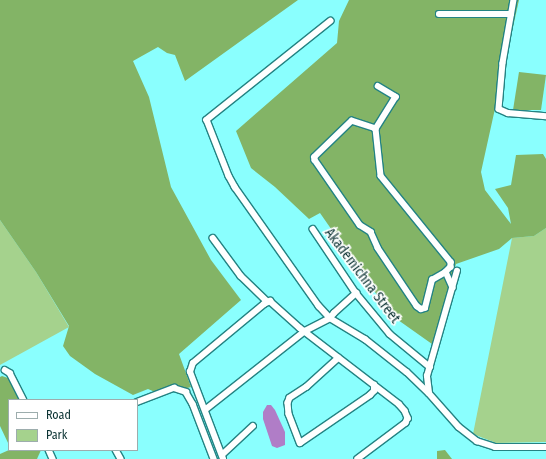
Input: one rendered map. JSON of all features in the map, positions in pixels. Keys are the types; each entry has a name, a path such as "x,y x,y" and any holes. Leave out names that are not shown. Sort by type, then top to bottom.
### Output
{"street":[{"path":"514,0 503,63 499,109 508,113 546,116"},
{"path":"439,14 511,14"},
{"path":"331,21 207,120 235,187 319,306 330,318 365,339 407,372 429,393 459,427 477,442 495,447 546,447"},
{"path":"376,129 352,121 315,160 360,225 370,232 378,248 416,306 421,309 425,308 432,280 446,272 451,267 451,262 381,176 376,129 396,98 378,86"},
{"name":"Akademichna Street","path":"313,229 356,293 390,334 430,368"},
{"path":"213,238 241,276 268,302 270,301 339,358 400,404 408,418 406,423 358,459"},
{"path":"429,393 427,376 458,271"},
{"path":"446,272 453,288"},
{"path":"205,410 305,331 330,318 334,312 356,293"},
{"path":"253,426 223,457 190,372 193,363 268,302"},
{"path":"339,358 307,387 290,398 288,403 289,414 300,443 370,395 374,391 374,385"},
{"path":"5,370 10,373 23,399"},
{"path":"138,402 174,388 186,392 193,404 214,459"}],"green space":[{"path":"0,0 298,0 185,81 175,55 167,53 158,47 133,61 149,97 171,187 211,260 241,300 179,354 191,387 162,395 148,389 133,395 95,374 70,356 63,346 69,326 36,272 0,220"},
{"path":"349,0 519,0 481,172 485,190 511,224 508,208 495,189 511,185 516,155 543,154 546,159 546,228 534,236 512,238 499,249 456,264 432,344 391,315 320,213 309,219 275,187 251,168 236,131 337,43 339,21"},
{"path":"519,72 546,75 541,110 513,110"},
{"path":"0,220 36,272 69,327 0,365"},
{"path":"546,228 546,442 496,443 473,434 512,238 534,236"},
{"path":"2,376 11,379 21,399 8,399 8,443 0,426 0,377"},
{"path":"8,450 41,451 37,459 0,459 0,454"},
{"path":"445,450 452,459 437,459 437,451"}],"shaded area":[{"path":"267,405 271,405 275,410 285,432 285,445 277,448 272,446 263,419 263,412"}]}
